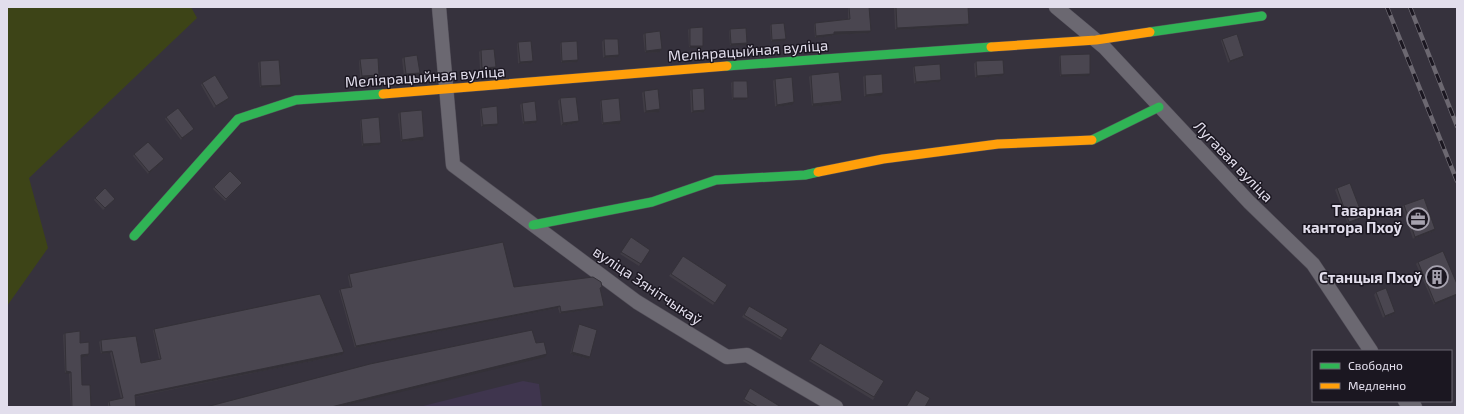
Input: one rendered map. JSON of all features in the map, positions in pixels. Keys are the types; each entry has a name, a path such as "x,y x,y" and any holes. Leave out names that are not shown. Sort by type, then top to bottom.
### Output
{"street":[{"path":"438,7 446,89"},
{"name":"Лугавая вуліца","path":"1056,7 1096,40 1249,202 1313,264 1369,350"},
{"name":"Меліярацыйная вуліца","path":"134,236 238,118 296,100 734,65 1096,40 1262,16"},
{"name":"вуліца Зянітчыкаў","path":"446,89 453,166 637,302 728,357 747,355 836,407"},
{"path":"534,225 652,202 716,180 805,175 883,159 998,144 1090,141 1159,107"}],"shaded area":[{"path":"523,381 539,384 542,407 419,407"}],"green space":[{"path":"7,7 191,7 197,18 29,178 48,248 7,306"}],"building":[{"path":"849,7 869,7 871,31 834,32 834,34 816,36 815,23 850,19"},
{"path":"896,7 968,7 969,24 897,28"},
{"path":"784,23 786,39 772,40 771,24"},
{"path":"703,27 703,46 690,46 690,28"},
{"path":"746,28 747,43 731,44 730,29"},
{"path":"660,31 662,49 646,51 645,33"},
{"path":"1237,34 1244,56 1230,61 1222,39"},
{"path":"604,39 618,39 619,55 605,56"},
{"path":"531,41 533,61 520,62 518,42"},
{"path":"577,41 578,60 562,61 561,42"},
{"path":"494,49 496,67 482,68 481,50"},
{"path":"1090,54 1090,74 1061,75 1060,55"},
{"path":"417,55 420,73 406,74 404,57"},
{"path":"378,58 379,75 362,76 360,59"},
{"path":"279,60 281,85 261,86 260,61"},
{"path":"1003,60 1004,74 977,76 976,61"},
{"path":"940,64 941,80 916,82 914,66"},
{"path":"839,72 842,101 813,104 811,75"},
{"path":"882,74 883,93 866,95 865,75"},
{"path":"215,75 229,98 216,106 202,83"},
{"path":"792,77 794,102 777,105 775,79"},
{"path":"733,81 747,81 748,98 733,98"},
{"path":"704,88 705,110 693,111 692,89"},
{"path":"658,89 660,109 646,111 644,91"},
{"path":"576,97 579,121 563,123 560,98"},
{"path":"619,98 621,121 603,123 601,100"},
{"path":"535,101 537,121 524,122 522,103"},
{"path":"497,106 498,124 483,125 481,108"},
{"path":"178,108 194,129 182,138 166,117"},
{"path":"422,110 424,137 402,140 400,112"},
{"path":"379,117 381,143 363,144 361,119"},
{"path":"148,142 164,159 149,172 134,154"},
{"path":"230,171 242,183 226,199 214,187"},
{"path":"1350,183 1363,217 1349,222 1337,188"},
{"path":"105,188 115,199 105,208 95,198"},
{"name":"Таварная кантора Пхоў","path":"1424,198 1435,229 1415,237 1404,205"},
{"path":"631,237 650,250 641,264 621,252"},
{"path":"503,242 514,287 593,277 601,282 602,287 600,288 604,306 561,312 560,306 356,346 340,289 352,287 349,274"},
{"name":"Станцыя Пхоў","path":"1443,251 1457,284 1457,294 1435,303 1418,262"},
{"path":"683,256 727,285 715,303 671,274"},
{"path":"1386,288 1395,312 1385,316 1376,292"},
{"path":"320,294 344,352 135,395 136,407 110,407 109,401 123,398 112,351 102,352 101,340 136,336 141,363 161,359 154,329"},
{"path":"749,306 788,329 782,338 744,315"},
{"path":"579,324 597,330 590,357 572,352"},
{"path":"532,330 536,343 544,342 547,354 331,407 206,407 370,364"},
{"path":"80,331 80,343 89,342 89,354 81,355 82,385 90,385 91,407 72,407 71,372 66,371 65,333"},
{"path":"820,343 884,381 874,397 810,359"},
{"path":"750,388 781,407 758,407 744,399"},
{"path":"916,390 930,398 925,407 906,407"}],"railway":[{"path":"1387,7 1457,181"},
{"path":"1410,7 1457,126"}],"traffic: fast":[{"path":"1150,32 1262,16"},
{"path":"727,66 991,47"},
{"path":"134,236 238,119 296,100 383,94"},
{"path":"1092,140 1159,107"},
{"path":"533,225 652,202 716,180 805,175 818,172"}],"traffic: slow":[{"path":"991,47 1096,40 1150,32"},
{"path":"383,94 727,66"},
{"path":"818,172 883,159 998,144 1092,140"}],"place":[{"name":"Таварная кантора Пхоў","path":"1418,219"},
{"name":"Станцыя Пхоў","path":"1437,277"}]}
